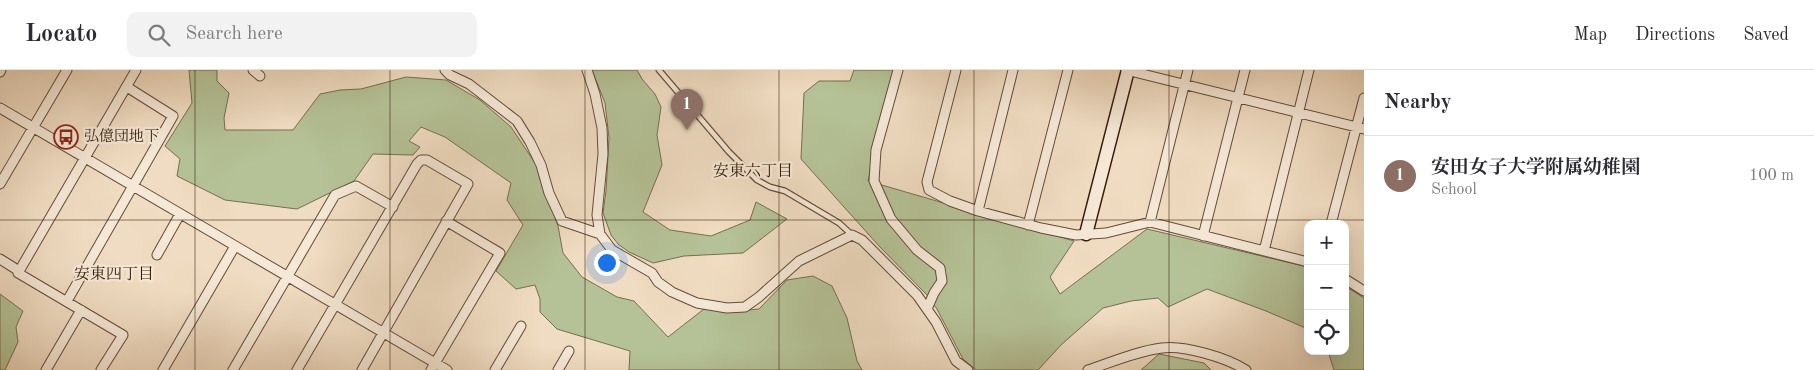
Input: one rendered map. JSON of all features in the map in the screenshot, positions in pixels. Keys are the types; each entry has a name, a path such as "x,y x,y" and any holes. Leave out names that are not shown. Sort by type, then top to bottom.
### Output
{"street":[{"path":"0,184 66,70"},
{"path":"19,270 136,70"},
{"path":"445,70 450,75 470,84 517,122 530,142 541,165 549,193 562,221 600,234"},
{"path":"587,70 595,94 602,128 603,154 597,215 600,234 612,250 652,273 658,282 683,298 696,303 736,309 745,307 759,298 799,261 852,235 862,240 874,250 917,295 936,322 956,360 968,370"},
{"path":"898,70 876,150 874,181 891,220 917,250 940,268 942,281 927,309"},
{"path":"956,70 927,182 929,190 950,201 978,211 1028,225 1076,235 1106,233 1150,222 1304,261"},
{"path":"978,211 1013,70"},
{"path":"1028,225 1068,70"},
{"path":"1086,234 1128,70 1360,128"},
{"path":"1150,222 1188,70"},
{"path":"1203,236 1245,70"},
{"path":"1264,251 1310,70"},
{"path":"66,301 173,116 126,87"},
{"path":"1332,220 1360,128 1364,98"},
{"path":"0,108 384,333 433,366 447,370"},
{"path":"297,370 418,164 422,160 427,160 468,184 362,370"},
{"path":"233,370 335,195 356,186 392,207"},
{"path":"157,255 180,214"},
{"path":"433,366 500,253 446,221"},
{"path":"163,370 235,246"},
{"path":"0,259 19,270 18,273 123,334 101,370"},
{"path":"1349,281 1364,291"},
{"path":"46,370 81,310"},
{"path":"495,370 521,326"},
{"path":"1088,370 1148,350 1164,348 1189,350 1218,358 1246,370"},
{"path":"558,370 569,351"}],"lane":[{"path":"659,70 729,152 757,180 770,187 785,191 839,223 852,235"}],"green space":[{"path":"189,70 217,70 217,81 229,93 224,118 225,130 293,130 320,94 340,90 361,89 406,77 446,80 480,100 511,127 537,166 558,226 563,253 582,277 617,297 634,301 668,337 704,309 731,312 759,309 787,280 813,276 832,286 847,318 857,361 862,370 629,370 630,351 557,329 540,312 540,299 535,285 516,289 496,271 523,225 507,200 511,183 445,137 421,127 409,141 420,147 413,155 373,154 354,181 297,209 225,200 177,176 180,159 165,146 192,103"},
{"path":"592,70 637,70 655,94 661,107 657,135 662,165 643,212 670,230 711,236 750,220 756,202 787,219 743,253 684,256 653,263 629,252 618,244 611,235 603,213 609,138 605,103"},
{"path":"854,70 895,70 868,181 1074,241 1050,277 1060,294 1147,229 1304,266 1304,327 1207,289 1168,307 1158,298 1131,301 1103,308 1062,344 1038,370 976,370 963,359 937,309 927,295 879,246 801,159 804,93 819,81 850,81"},
{"path":"1349,289 1364,298 1364,370 1334,370 1329,355 1349,355"},
{"path":"0,294 23,311 16,327 18,342 5,370 0,370"},
{"path":"1159,354 1204,363 1211,370 1141,370"}],"place":[{"name":"安田女子大学附属幼稚園","path":"687,130"},
{"name":"弘億団地下","path":"66,137"}],"district":[{"name":"安東六丁目","path":"753,172"},
{"name":"安東四丁目","path":"114,275"}]}
